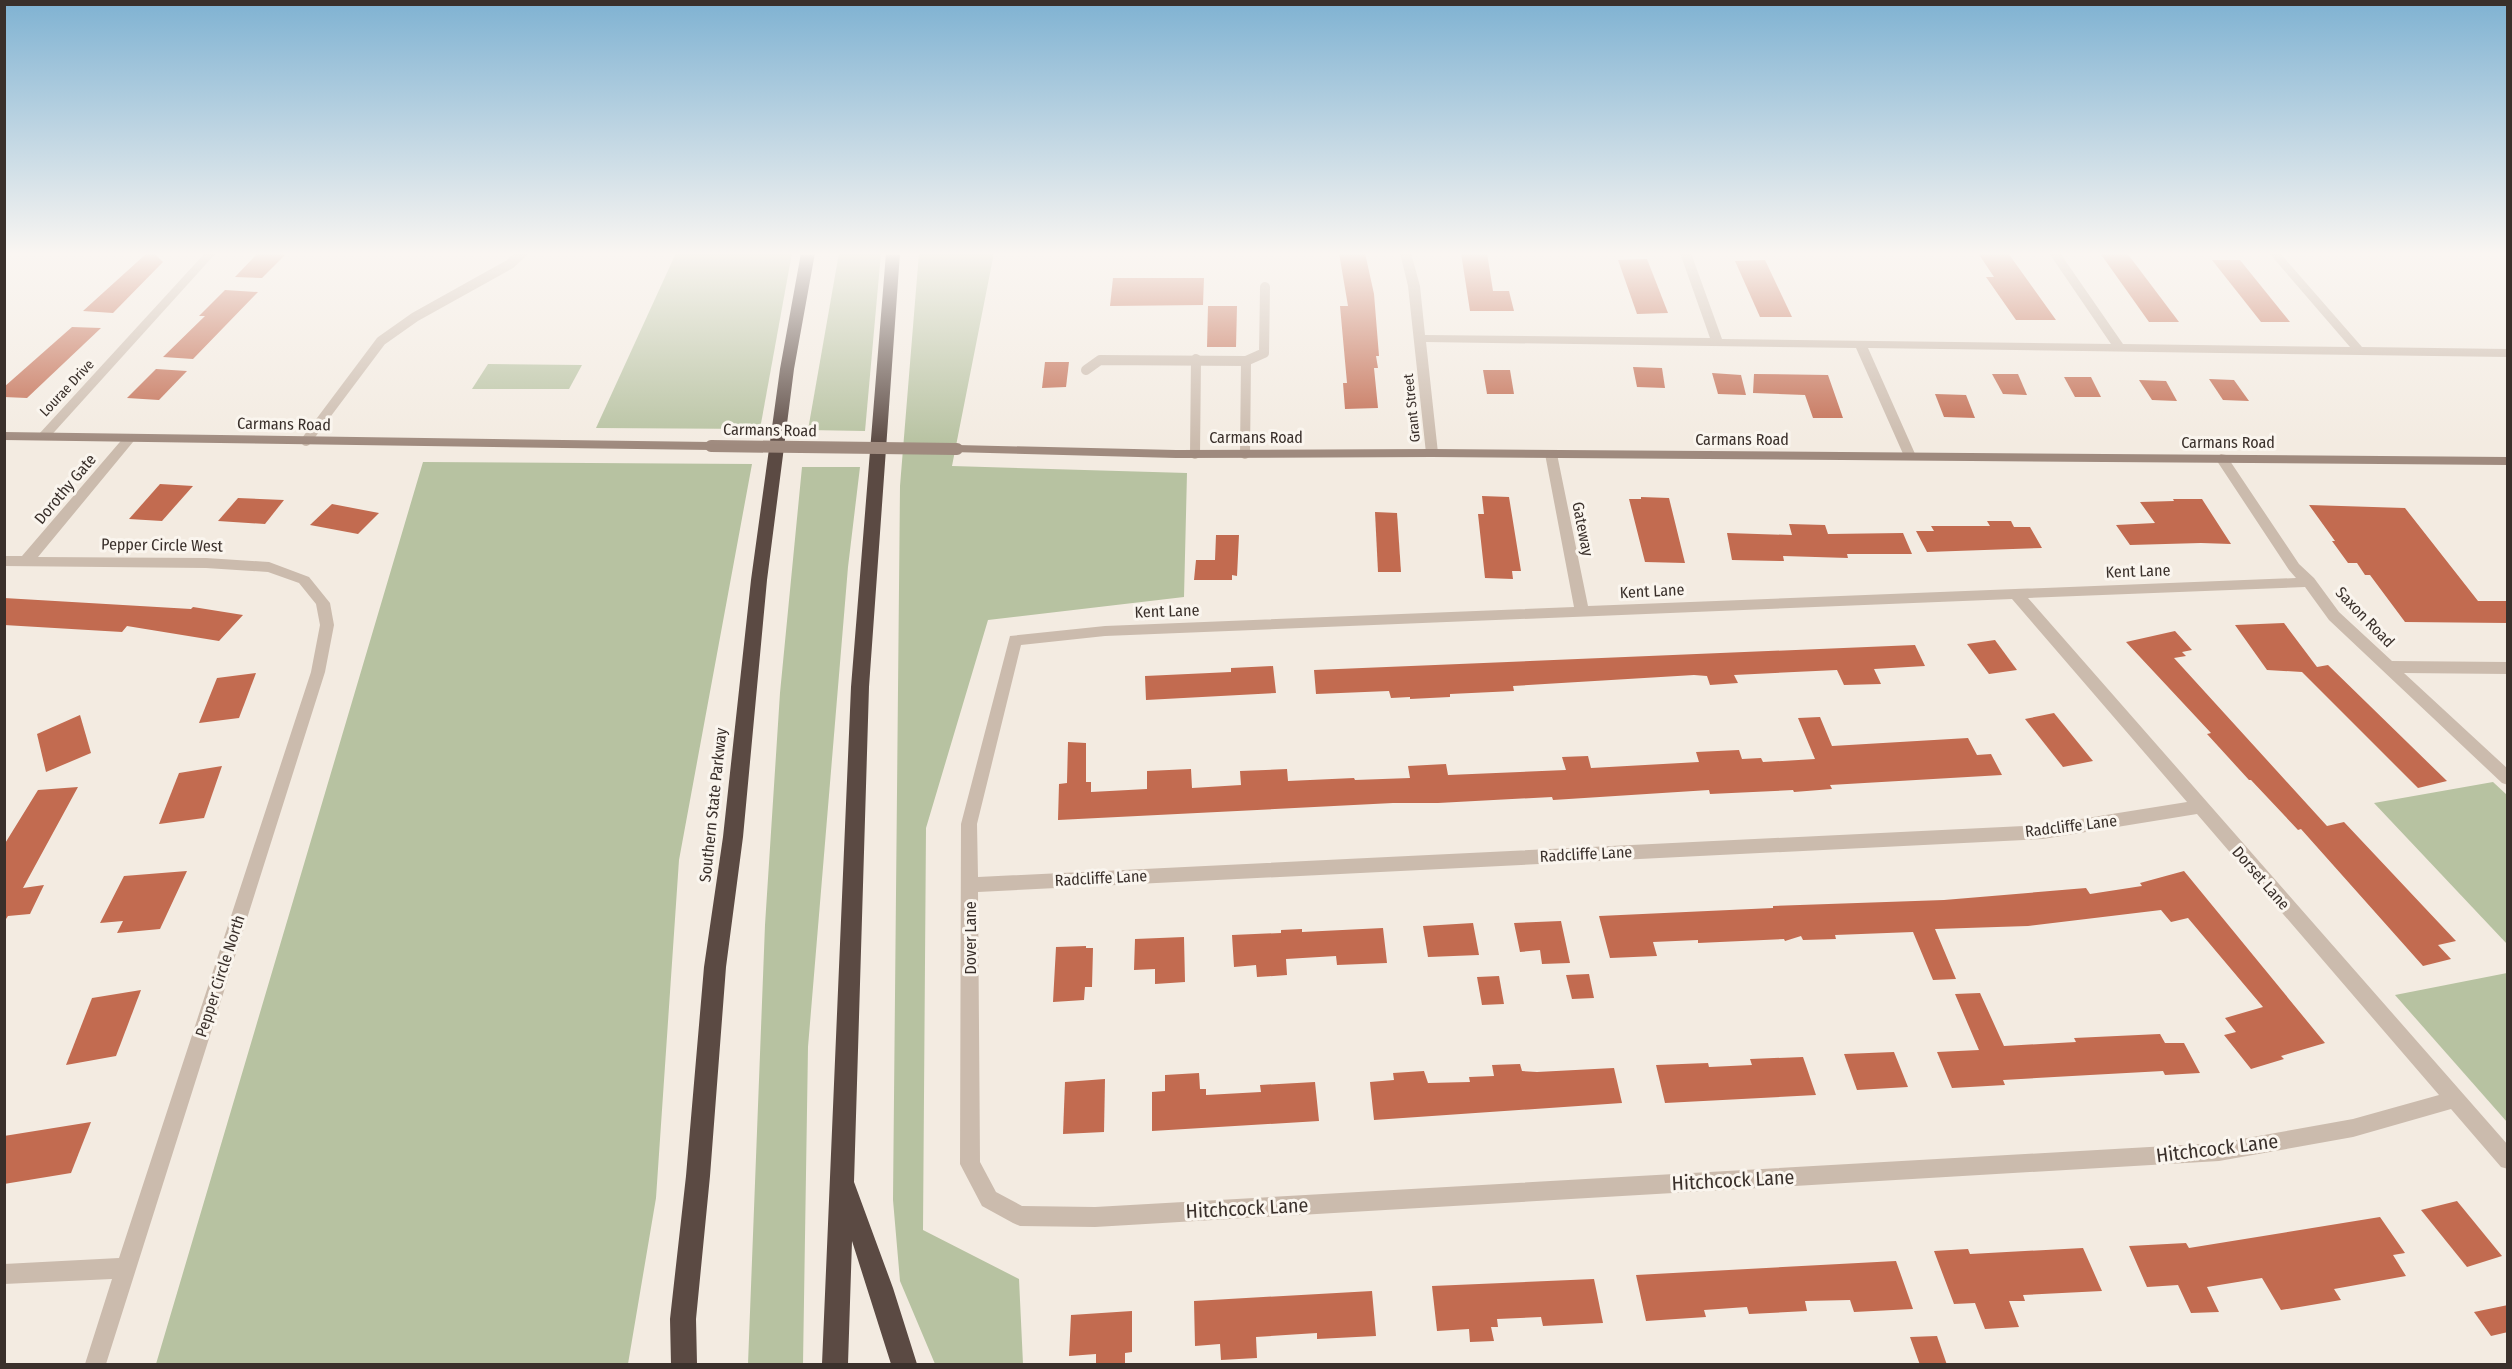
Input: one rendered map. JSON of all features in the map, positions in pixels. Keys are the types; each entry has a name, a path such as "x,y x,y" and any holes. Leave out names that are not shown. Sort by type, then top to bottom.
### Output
{"highway":[{"name":"Southern State Parkway","path":"684,1365 683,1319 698,1176 715,967 733,837 759,580 787,369 796,317"},
{"path":"835,1365 840,1179 860,687 888,317"},
{"path":"840,1179 881,1288 904,1365"},
{"path":"672,1365 683,1319"}],"street":[{"name":"Lourae Drive","path":"43,437 153,317"},
{"name":"Grant Street","path":"1418,317 1432,453"},
{"path":"1708,317 1717,342"},
{"path":"2098,317 2120,349"},
{"path":"2329,317 2360,352"},
{"path":"1420,338 1861,346 2508,353"},
{"path":"1861,346 1910,456"},
{"name":"Carmans Road","path":"4,436 1195,454 1432,453 2508,461"},
{"name":"Dorothy Gate","path":"26,561 129,439"},
{"name":"Gateway","path":"1551,454 1582,611"},
{"name":"Saxon Road","path":"2221,458 2294,567 2309,582 2334,616 2508,779"},
{"name":"Pepper Circle West","path":"4,561 206,563 269,567 304,580 312,589"},
{"name":"Kent Lane","path":"1011,657 1016,640 1105,631 2309,582"},
{"name":"Pepper Circle North","path":"95,1365 318,672 327,625 323,603 312,589"},
{"name":"Dorset Lane","path":"2016,594 2508,1160"},
{"name":"Dover Lane","path":"1007,1209 989,1199 970,1164 969,824 1011,657"},
{"path":"2389,667 2508,668"},
{"name":"Radcliffe Lane","path":"970,885 2043,832 2200,807"},
{"name":"Hitchcock Lane","path":"1007,1209 1020,1216 1095,1217 2219,1152 2353,1128 2455,1099"},
{"path":"4,1274 125,1268"}],"lane":[{"path":"306,441 381,341 415,317"},
{"path":"1086,370 1100,360 1246,361 1264,352 1265,317"},
{"path":"1195,454 1196,359"},
{"path":"1245,454 1246,361"}],"green space":[{"path":"647,317 780,317 760,429 596,428"},
{"path":"828,317 875,317 865,431 808,430"},
{"path":"914,317 981,317 952,466 1187,473 1184,597 988,620 926,828 923,1230 1019,1279 1023,1364 935,1364 900,1281 893,1200 900,486"},
{"path":"488,364 582,365 569,389 472,389"},
{"path":"423,462 752,464 679,860 656,1198 628,1364 156,1364"},
{"path":"802,467 860,467 848,567 808,1047 803,1364 748,1364 765,925 780,693"},
{"path":"2493,782 2507,795 2507,944 2374,803"},
{"path":"2508,973 2507,1122 2395,995"}],"building":[{"path":"204,317 234,317 193,359 163,357"},
{"path":"1208,317 1237,317 1236,347 1207,347"},
{"path":"1341,317 1376,317 1379,356 1376,356 1378,368 1374,368 1378,408 1345,409 1343,383 1347,383"},
{"path":"2014,317 2054,317 2056,320 2016,320"},
{"path":"2145,317 2175,317 2179,322 2149,322"},
{"path":"2257,317 2286,317 2290,322 2261,322"},
{"path":"72,327 101,328 27,398 4,397 4,387"},
{"path":"1045,362 1069,362 1066,387 1042,388"},
{"path":"1633,367 1662,368 1665,388 1637,387"},
{"path":"156,369 187,371 159,400 127,398"},
{"path":"1483,370 1510,370 1514,394 1487,394"},
{"path":"1712,373 1741,375 1746,395 1718,394"},
{"path":"1754,374 1828,375 1843,418 1813,418 1805,395 1753,393"},
{"path":"1992,374 2018,374 2027,395 2003,394"},
{"path":"2064,377 2091,377 2101,397 2075,397"},
{"path":"2209,379 2234,380 2249,401 2223,400"},
{"path":"2139,380 2166,381 2177,401 2152,400"},
{"path":"1935,394 1966,395 1975,418 1944,417"},
{"path":"160,484 193,486 162,521 129,519"},
{"path":"1482,496 1509,497 1521,571 1512,571 1513,579 1485,578 1478,514 1484,514"},
{"path":"1641,497 1669,498 1685,563 1645,562 1629,499 1641,499"},
{"path":"238,498 284,500 265,524 218,521"},
{"path":"2173,499 2202,499 2231,544 2130,545 2116,525 2155,523 2140,502 2174,501"},
{"path":"332,504 379,513 358,534 310,525"},
{"path":"2309,505 2405,508 2478,601 2508,601 2508,623 2405,622 2370,575 2365,575 2357,563 2348,563"},
{"path":"1375,512 1397,513 1401,572 1378,572"},
{"path":"1987,521 2011,521 2014,527 2030,527 2042,548 1927,552 1916,531 1934,531 1931,526 1990,526"},
{"path":"1789,524 1825,525 1828,534 1903,533 1912,554 1847,554 1848,558 1783,556 1784,561 1732,560 1727,533 1792,535"},
{"path":"1216,535 1239,535 1237,576 1232,575 1232,580 1194,580 1196,560 1215,560"},
{"path":"4,598 191,609 193,607 243,615 219,641 127,626 122,632 4,625"},
{"path":"2284,623 2317,667 2328,665 2447,781 2418,788 2302,672 2267,670 2235,625"},
{"path":"2175,631 2192,650 2182,652 2186,656 2174,658 2327,826 2344,822 2456,941 2438,945 2451,959 2423,966 2301,829 2298,830 2249,780 2207,734 2211,733 2126,642"},
{"path":"1995,640 2017,670 1989,674 1967,644"},
{"path":"1915,645 1925,666 1874,669 1881,684 1844,685 1837,670 1734,675 1738,683 1710,685 1707,676 1694,675 1513,686 1514,691 1450,694 1450,697 1410,699 1410,697 1391,698 1389,691 1316,694 1314,670"},
{"path":"1273,666 1276,693 1146,700 1145,676 1231,672 1231,668"},
{"path":"256,673 239,718 199,723 217,678"},
{"path":"2054,713 2093,761 2063,767 2025,719"},
{"path":"80,715 91,753 46,772 37,734"},
{"path":"1820,717 1832,746 1968,738 1977,755 1991,754 2002,775 1830,785 1832,789 1794,792 1793,790 1710,794 1709,790 1553,800 1552,797 1393,803 1058,820 1059,784 1067,783 1068,742 1086,743 1086,782 1091,782 1091,792 1147,789 1147,771 1191,769 1192,788 1241,785 1240,771 1287,769 1288,781 1354,778 1355,780 1410,778 1408,766 1446,764 1448,775 1566,770 1562,757 1588,756 1591,768 1699,762 1696,752 1739,750 1742,759 1761,758 1763,762 1815,759 1798,718"},
{"path":"222,766 204,818 159,824 179,773"},
{"path":"78,787 23,888 44,885 30,914 8,916 4,922 4,845 38,790"},
{"path":"187,871 160,929 117,933 123,921 100,923 124,876"},
{"path":"2184,871 2325,1043 2281,1056 2284,1059 2251,1069 2224,1035 2236,1032 2225,1018 2263,1007 2188,918 2171,922 2161,910 2028,926 1935,929 1956,979 1933,980 1913,932 1835,935 1836,939 1803,940 1801,936 1785,941 1784,939 1698,943 1698,940 1653,942 1657,956 1610,958 1599,916 1773,908 1773,906 1944,900 2086,888 2090,894 2142,886 2140,883"},
{"path":"1561,921 1570,963 1542,964 1540,950 1520,952 1514,923"},
{"path":"1473,923 1479,955 1428,957 1423,926"},
{"path":"1383,928 1387,963 1337,965 1336,956 1286,959 1287,975 1257,977 1256,965 1234,967 1232,935 1281,933 1281,930 1302,929 1302,932"},
{"path":"1184,937 1185,982 1155,984 1155,969 1134,970 1135,939"},
{"path":"1086,946 1086,948 1093,948 1092,987 1085,987 1084,1000 1053,1002 1056,947"},
{"path":"1589,974 1594,998 1572,999 1566,975"},
{"path":"1499,976 1504,1004 1482,1005 1477,977"},
{"path":"141,990 116,1056 66,1065 92,998"},
{"path":"1980,993 2004,1046 2076,1042 2074,1038 2160,1034 2165,1043 2184,1043 2200,1073 2165,1075 2163,1071 2003,1080 2005,1085 1952,1088 1937,1052 1979,1050 1955,994"},
{"path":"1894,1052 1908,1087 1857,1090 1844,1054"},
{"path":"1803,1057 1816,1095 1665,1103 1656,1065 1708,1063 1709,1067 1752,1065 1750,1059"},
{"path":"1520,1064 1522,1071 1537,1072 1614,1068 1622,1103 1374,1120 1370,1082 1394,1080 1393,1073 1424,1071 1428,1083 1470,1082 1469,1077 1494,1076 1492,1065"},
{"path":"1199,1073 1200,1089 1206,1089 1206,1095 1261,1092 1260,1085 1315,1082 1319,1121 1152,1131 1152,1092 1165,1091 1165,1075"},
{"path":"1105,1079 1104,1132 1063,1134 1065,1082"},
{"path":"91,1122 71,1173 4,1184 4,1136"},
{"path":"2457,1201 2502,1256 2467,1267 2421,1210"},
{"path":"2380,1217 2405,1253 2393,1255 2406,1276 2334,1289 2341,1300 2281,1310 2262,1278 2207,1287 2219,1312 2191,1313 2178,1285 2147,1287 2129,1246 2186,1243 2189,1248"},
{"path":"2083,1248 2102,1291 2023,1295 2025,1301 2009,1301 2019,1327 1985,1329 1975,1303 1954,1304 1934,1251 1968,1249 1970,1254"},
{"path":"1896,1261 1913,1309 1854,1312 1850,1300 1805,1301 1807,1311 1749,1314 1747,1307 1704,1310 1706,1317 1646,1321 1636,1275"},
{"path":"1594,1279 1603,1323 1543,1326 1541,1317 1497,1319 1498,1327 1491,1327 1494,1341 1470,1342 1469,1329 1437,1331 1432,1286"},
{"path":"1372,1291 1376,1336 1317,1339 1317,1333 1256,1337 1257,1358 1221,1360 1220,1344 1195,1346 1194,1301"},
{"path":"2508,1305 2508,1332 2491,1336 2474,1312"},
{"path":"1132,1311 1132,1352 1125,1353 1125,1365 1096,1365 1096,1354 1069,1356 1071,1315"},
{"path":"1937,1336 1947,1365 1920,1365 1910,1337"}]}
